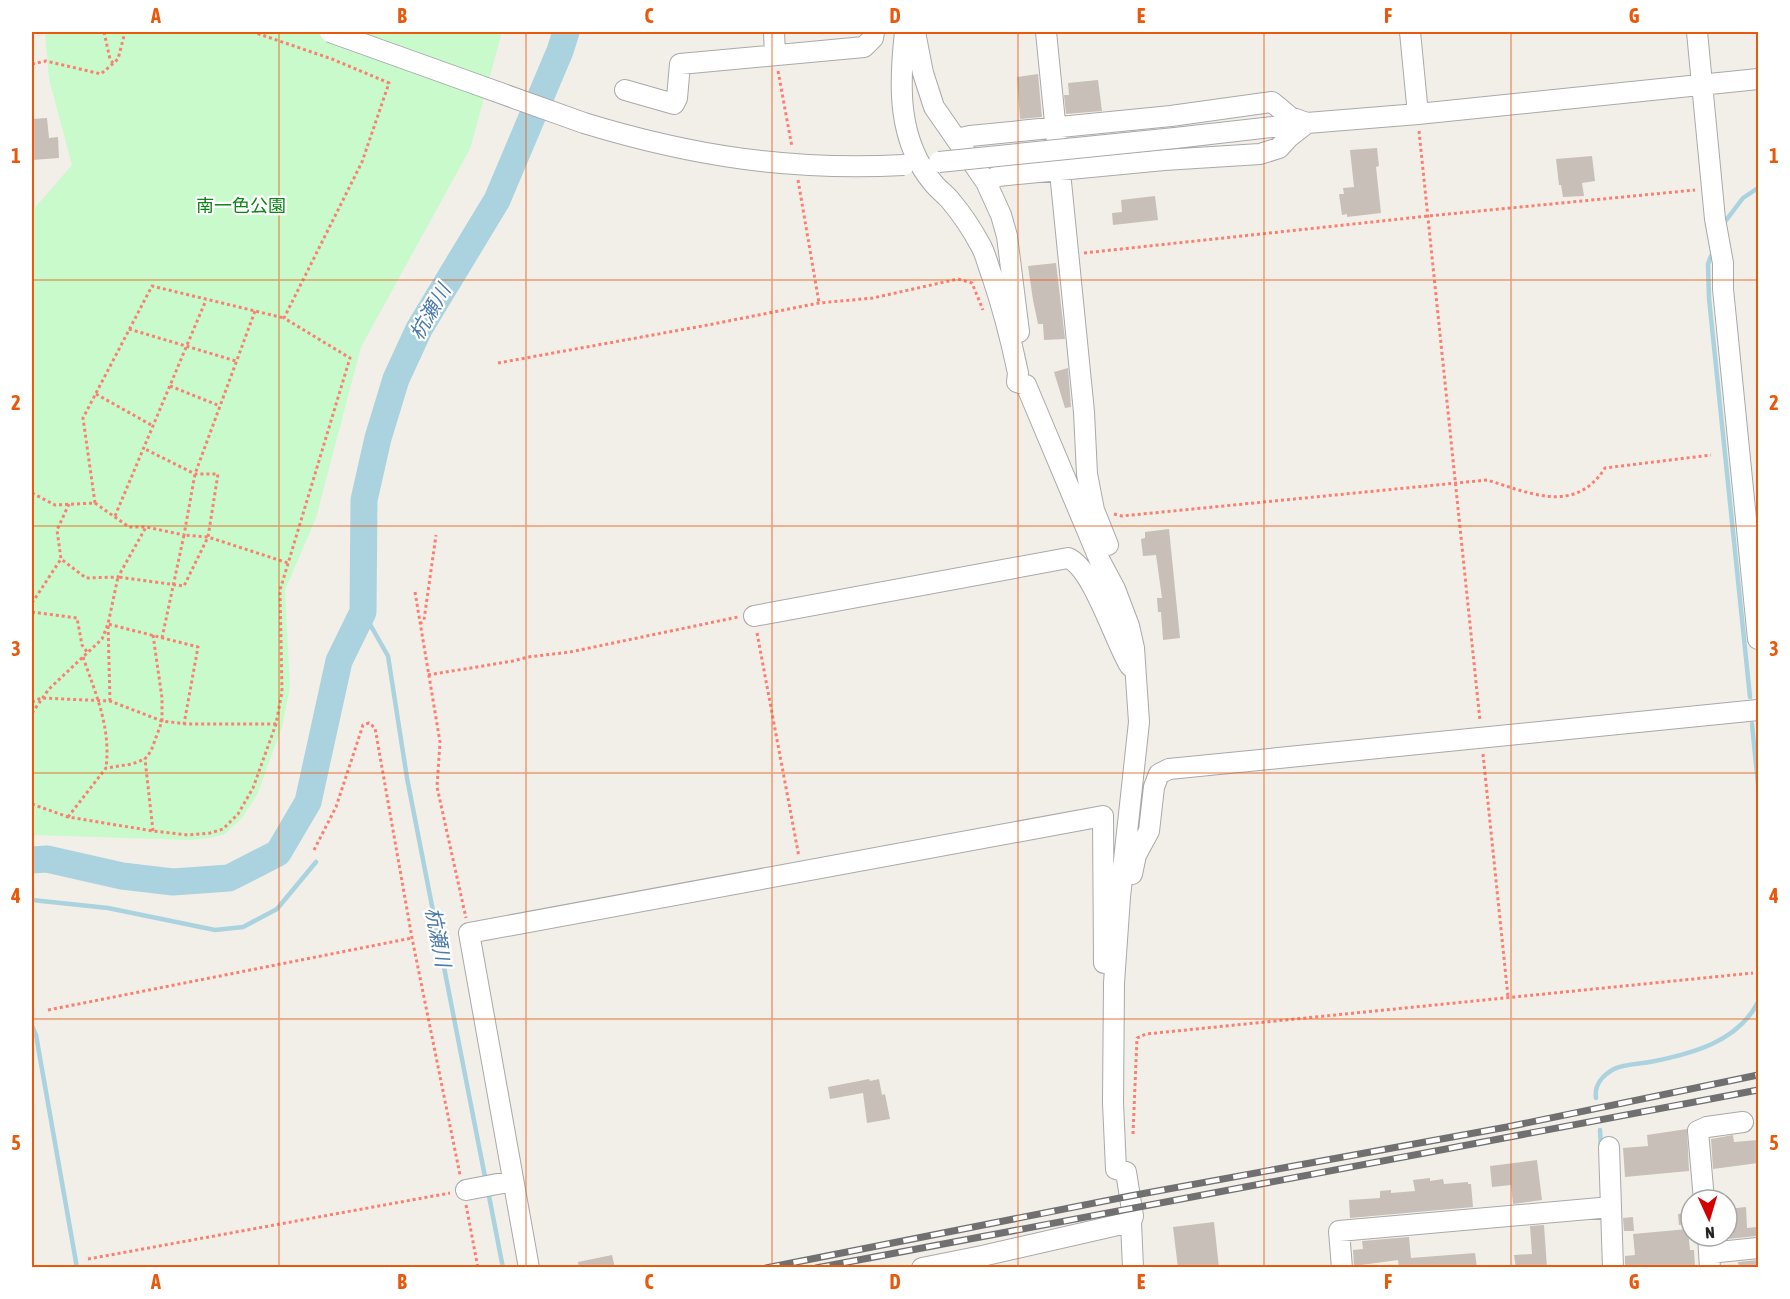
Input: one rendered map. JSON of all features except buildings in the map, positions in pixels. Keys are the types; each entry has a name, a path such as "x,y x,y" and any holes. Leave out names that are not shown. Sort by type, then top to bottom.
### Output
{"street":[{"path":"330,32 584,123 636,139 705,154 782,164 852,168 1758,79"},
{"path":"774,32 774,55"},
{"path":"625,90 674,104 677,98 680,64 864,47 873,38 874,32"},
{"path":"905,32 901,68 901,101 908,134 934,185 950,201 981,246 1006,316 1018,373 1017,382 1026,385"},
{"path":"915,32 922,73 934,107 986,182 997,202 1007,236 1026,385 1129,626 1136,671 1139,722 1120,897 1114,983 1113,1103 1116,1168 1126,1172 1133,1216 1131,1222 1133,1268"},
{"path":"1046,32 1084,412 1087,474 1094,510 1108,546 1100,561"},
{"path":"1410,32 1418,114"},
{"path":"1697,32 1716,226 1723,263 1724,300 1758,639"},
{"path":"956,139 1171,116 1272,102 1290,117 1307,123"},
{"path":"986,182 998,176 1260,153 1279,148 1307,123"},
{"path":"754,616 1068,558 1079,565 1112,626 1125,658 1132,670 1136,671"},
{"path":"1120,897 1130,885 1136,855 1149,831 1154,787 1159,774 1169,769 1758,710"},
{"path":"529,1268 511,1181 469,933 1103,816 1104,963 1114,983"},
{"path":"1703,1188 1698,1131 1707,1127 1743,1122"},
{"path":"1609,1147 1612,1268"},
{"path":"465,1190 511,1181"},
{"path":"1342,1268 1339,1231 1611,1207"},
{"path":"922,1268 982,1262 1131,1222"},
{"path":"1709,1252 1758,1248"}],"path":[{"path":"104,32 113,63"},
{"path":"32,64 46,61 101,74 118,59 125,32"},
{"path":"253,32 332,59 389,83 362,162 284,318"},
{"path":"1418,114 1455,482"},
{"path":"1068,255 1428,216 1712,189"},
{"path":"498,363 674,332 819,303 873,298 958,279 972,283 985,314"},
{"path":"32,804 68,817 188,835 223,829 238,814 253,788 276,724 282,692 280,590 350,358 284,318 152,286 83,418 95,503"},
{"path":"115,516 207,299"},
{"path":"162,638 195,474 255,311"},
{"path":"129,329 236,361"},
{"path":"170,386 220,406"},
{"path":"96,394 153,426"},
{"path":"61,559 86,578 118,577 184,586 208,537 218,474 195,474 143,448"},
{"path":"1110,513 1122,516 1487,480 1536,495 1568,497 1584,491 1605,468 1711,455"},
{"path":"32,493 55,505 95,503 129,527 146,526 184,535 208,537 288,563"},
{"path":"32,603 61,559 57,530 69,504"},
{"path":"32,714 41,698 69,668 102,639 108,624 118,577 146,526"},
{"path":"420,624 424,620 436,535"},
{"path":"415,592 440,742 437,787 469,933"},
{"path":"32,612 77,618 82,645 87,653"},
{"path":"428,675 570,651 741,616 754,616 802,871"},
{"path":"108,624 198,647 184,724"},
{"path":"108,624 110,701"},
{"path":"106,768 132,764 145,759 151,751 162,721 162,698 153,635"},
{"path":"68,817 106,768 109,747 99,702 83,657"},
{"path":"32,702 41,698 110,701 162,721 184,724 276,724"},
{"path":"314,850 336,807 363,725 369,723 375,728 412,938 465,1190 478,1268"},
{"path":"145,759 153,831"},
{"path":"48,1010 412,938"},
{"path":"1133,1140 1137,1038 1146,1034 1753,973"},
{"path":"88,1259 465,1190"}],"green space":[{"name":"南一色公園","path":"45,32 502,32 470,149 361,347 316,518 285,590 290,687 282,727 257,795 242,818 225,834 210,838 190,840 32,835 32,211 72,165 49,79"}],"waterway":[{"name":"杭瀬川","path":"32,860 47,859 122,876 173,882 229,878 278,853 308,802 339,661 363,612 364,500 378,438 396,379 419,329 497,200 566,32"},
{"path":"1724,223 1743,198 1758,188"},
{"path":"1711,256 1708,264 1709,298 1750,697"},
{"name":"杭瀬川","path":"363,612 388,656 407,778 486,1182"},
{"path":"1752,724 1758,784"},
{"path":"32,900 108,908 215,930 243,927 277,909 316,862"},
{"path":"1596,1098 1596,1089 1600,1081 1614,1069 1681,1055 1712,1044 1738,1027 1758,1002"},
{"path":"32,1026 36,1035 77,1268"},
{"path":"1600,1130 1601,1148"},
{"name":"杭瀬川","path":"488,1191 503,1268"}],"railway":[{"path":"766,1268 1130,1196 1507,1127 1758,1075"},
{"path":"816,1268 1758,1090"}]}
